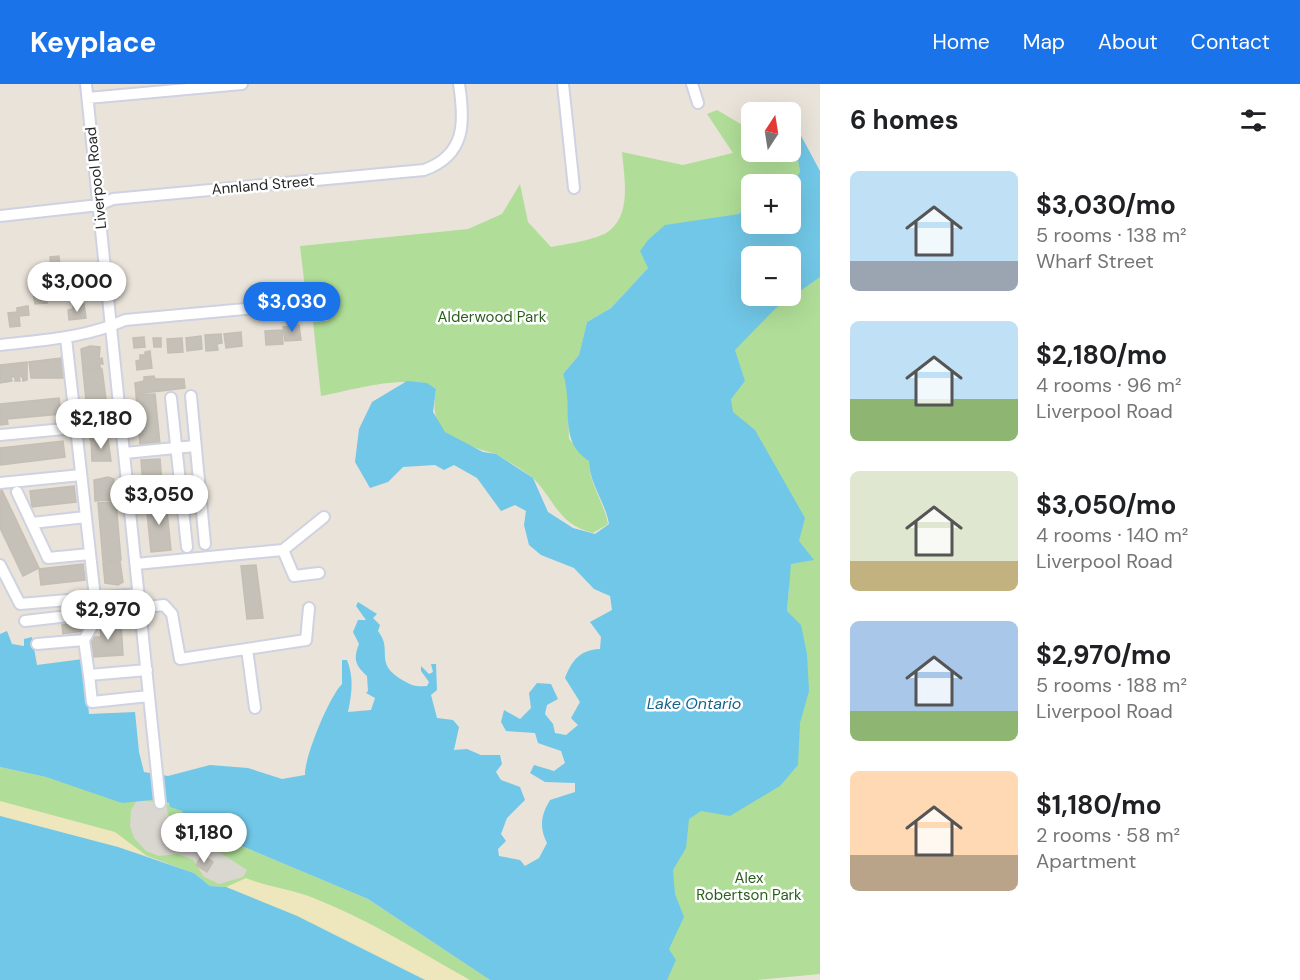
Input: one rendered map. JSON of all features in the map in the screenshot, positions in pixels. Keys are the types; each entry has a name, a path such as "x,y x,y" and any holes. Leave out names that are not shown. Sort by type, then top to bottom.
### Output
{"street":[{"name":"Liverpool Road","path":"86,84 160,803"},
{"path":"88,98 242,84"},
{"name":"Annland Street","path":"0,216 99,205 113,199 424,170 440,164 452,153 462,131 463,106 459,84"},
{"path":"563,84 574,188"},
{"path":"692,84 698,103"},
{"path":"0,345 66,338 125,320 320,302"},
{"path":"66,338 95,598"},
{"path":"191,396 205,544"},
{"path":"171,398 187,547"},
{"path":"0,435 75,428"},
{"path":"124,453 195,446"},
{"path":"0,483 81,475"},
{"path":"17,492 48,558 90,554"},
{"path":"32,523 86,517"},
{"path":"136,564 283,550 324,517"},
{"path":"283,550 294,576 319,573"},
{"path":"0,565 20,604 139,594"},
{"path":"149,696 93,702 84,640 94,623 164,605 172,614 180,659 306,640 309,608"},
{"path":"25,621 141,612"},
{"path":"37,644 84,640"},
{"path":"247,649 255,708"},
{"path":"89,675 147,670"}],"green space":[{"name":"Alderwood Park","path":"717,110 741,124 741,162 798,162 800,172 799,174 741,174 741,212 739,214 648,268 611,308 587,322 579,355 563,374 567,386 569,439 589,461 591,477 608,524 593,533 572,524 527,473 495,454 469,446 450,436 441,427 436,417 436,389 425,384 396,382 321,396 313,322 327,321 334,310 335,302 330,290 315,288 306,297 300,246 468,229 502,214 520,184 528,222 551,247 597,237 609,231 616,224 624,205 625,183 622,152 683,165 733,153 707,114"},
{"name":"Alex Robertson Park","path":"820,267 820,974 757,980 651,980 667,833 787,611 789,588 746,453 711,365 777,306 801,306 801,284"},
{"path":"0,767 46,777 123,802 152,800 170,804 171,807 182,811 187,823 368,899 490,980 425,980 330,932 226,887 210,886 194,873 147,856 0,816"}],"sand":[{"path":"0,801 115,832 147,856 0,816"},
{"path":"246,878 303,894 331,905 470,980 425,980 297,916 226,887"}],"shaded area":[{"path":"137,800 166,803 168,815 247,870 243,877 219,884 204,877 193,860 178,854 159,856 146,851 134,838 130,826 131,810"}],"water":[{"name":"Lake Ontario","path":"801,136 820,171 820,277 801,290 801,246 741,246 741,306 779,306 735,350 745,381 731,399 733,412 755,430 805,518 799,541 814,560 791,564 787,611 801,625 807,654 809,691 800,723 798,765 780,786 730,816 701,811 689,819 686,848 673,870 675,894 684,917 669,949 676,960 667,980 490,980 368,899 187,823 182,811 170,807 169,803 152,800 122,803 46,777 0,767 0,634 7,631 12,644 24,646 24,639 32,637 37,665 83,659 89,714 135,712 139,752 144,772 168,776 210,765 248,768 282,779 305,775 318,728 342,684 342,660 347,660 351,679 348,712 371,710 375,698 366,693 368,691 367,676 356,662 359,644 353,632 358,620 366,620 356,606 358,602 377,614 373,618 380,625 378,631 384,645 386,663 394,675 413,685 427,686 429,682 421,671 421,666 429,674 433,672 431,664 436,664 437,690 431,695 437,718 453,720 459,727 454,750 467,749 481,755 500,755 502,764 496,772 501,780 520,787 525,800 507,818 501,834 506,841 498,849 499,856 520,860 525,866 539,858 547,843 542,826 547,805 550,800 575,792 575,783 545,782 530,773 534,765 554,771 565,763 561,751 538,743 535,733 506,731 501,722 504,710 520,719 531,708 529,693 537,683 551,684 558,699 547,705 545,714 553,724 555,733 566,735 578,725 571,718 580,702 565,678 578,657 587,651 600,649 601,637 590,622 612,610 610,596 594,589 574,568 541,555 529,545 524,525 526,511 515,505 501,511 477,478 454,465 444,470 435,465 403,467 388,482 370,488 355,462 359,429 372,402 407,381 427,383 436,389 433,412 445,432 483,452 496,454 533,478 548,512 573,528 595,534 609,524 592,477 589,461 579,453 573,443 568,422 563,374 579,355 587,322 611,308 648,268 640,251 648,240 665,225 741,212 741,234 801,234 798,162 801,162"},
{"path":"0,816 118,847 194,873 210,886 226,887 297,916 425,980 0,980"}],"building":[{"path":"59,256 60,269 51,269 50,257"},
{"path":"46,292 47,303 35,304 33,294"},
{"path":"84,304 86,318 69,320 68,310 73,309 73,306"},
{"path":"28,306 29,315 19,316 20,326 10,327 8,313 17,312 17,308"},
{"path":"299,325 301,340 285,341 283,327"},
{"path":"282,330 283,344 266,345 265,331"},
{"path":"241,332 242,346 226,348 224,334"},
{"path":"221,334 222,343 217,344 218,350 206,351 205,335"},
{"path":"201,336 202,349 187,351 186,338"},
{"path":"144,337 145,347 134,348 133,338"},
{"path":"153,338 161,338 161,347 154,347"},
{"path":"182,338 183,352 168,353 167,339"},
{"path":"90,346 100,347 99,359 102,358 103,364 99,364 101,369 83,370 81,349"},
{"path":"150,351 152,368 137,370 136,361 140,360 140,355 145,355 145,352"},
{"path":"61,358 67,378 31,378 29,362"},
{"path":"27,362 27,380 23,381 22,376 19,377 20,381 15,381 15,377 11,377 12,381 7,382 5,379 6,382 0,383 0,365"},
{"path":"102,369 111,437 90,439 83,371"},
{"path":"154,376 155,379 184,379 185,388 136,394 135,383 144,381 144,377"},
{"path":"155,394 160,444 140,445 136,395"},
{"path":"59,398 61,414 7,419 8,424 0,425 0,404"},
{"path":"108,439 111,461 92,461 91,440"},
{"path":"63,441 65,457 0,465 0,448"},
{"path":"160,459 163,497 144,499 141,460"},
{"path":"108,477 114,479 112,490 115,489 115,495 112,495 114,500 95,501 94,480"},
{"path":"74,486 76,502 32,507 30,491"},
{"path":"1,488 39,568 23,576 0,528"},
{"path":"166,501 171,550 151,552 146,503"},
{"path":"116,502 121,560 103,561 98,503"},
{"path":"120,561 123,582 118,585 105,583 103,563"},
{"path":"83,564 85,580 41,585 39,569"},
{"path":"256,565 263,618 247,619 241,566"},
{"path":"81,622 83,631 63,634 62,625"},
{"path":"121,623 123,655 93,657 91,637 101,637 100,625"},
{"path":"202,855 213,862 207,872 196,865"}]}
